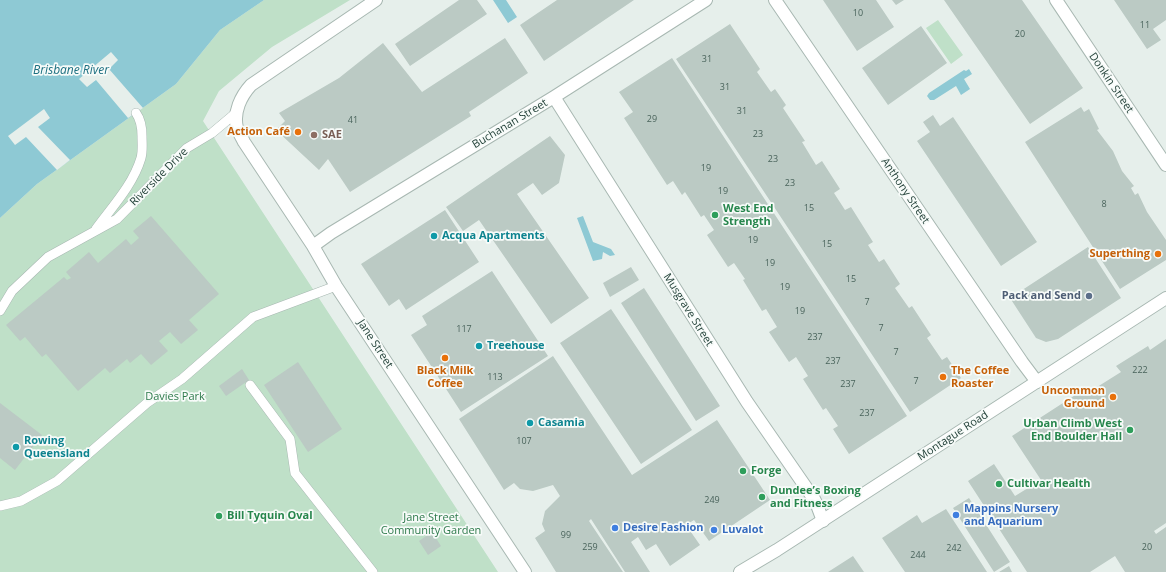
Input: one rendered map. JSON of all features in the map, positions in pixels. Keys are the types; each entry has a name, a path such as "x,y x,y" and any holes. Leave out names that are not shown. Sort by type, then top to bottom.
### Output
{"street":[{"path":"237,112 244,92 251,85 376,0"},
{"name":"Buchanan Street","path":"313,246 331,233 554,97 706,0"},
{"name":"Anthony Street","path":"774,0 1017,356 1037,382"},
{"name":"Donkin Street","path":"1056,0 1166,165"},
{"name":"Musgrave Street","path":"554,97 747,402 814,499 823,521"},
{"name":"Jane Street","path":"237,112 237,129 244,142 313,246 336,286 525,572"},
{"name":"Montague Road","path":"740,572 823,521 1166,298"}],"lane":[{"name":"Riverside Drive","path":"0,311 12,291 48,257 117,219 187,148 212,132 237,112"},
{"path":"94,232 126,188 141,157 142,128 139,117 136,113"},
{"path":"0,506 21,501 56,481 147,403 182,379 253,317 336,286"},
{"path":"250,384 290,439 295,473 373,572"}],"green space":[{"name":"Davies Park","path":"264,0 350,0 272,47 219,91 203,121 498,572 0,572 0,218 37,184 176,84 220,30"},
{"path":"938,20 963,55 951,64 926,28"}],"water":[{"name":"Brisbane River","path":"0,0 264,0 220,30 176,84 37,184 0,218"},
{"path":"493,0 506,0 517,17 508,23"},
{"path":"969,69 972,74 964,79 970,89 961,95 956,86 934,100 930,100 927,96 929,93 964,70 966,71"},
{"path":"583,216 593,242 611,249 615,255 610,256 603,252 602,259 593,261 577,218"}],"pier":[{"path":"111,52 118,60 109,69 143,108 128,118 96,80 87,87 79,79"},
{"path":"44,109 50,118 38,127 70,160 57,170 26,137 15,145 8,136"}],"building":[{"path":"459,0 477,0 487,14 410,66 395,44"},
{"path":"557,0 634,0 544,61 520,25"},
{"path":"823,0 876,0 894,27 857,51"},
{"path":"892,0 904,0 896,5"},
{"path":"944,0 1022,0 1083,88 1030,124"},
{"path":"1114,0 1166,0 1166,20 1153,29 1161,40 1147,49"},
{"path":"730,24 760,69 757,72 771,92 775,89 786,105 783,108 805,141 802,142 816,165 822,161 840,189 834,193 845,210 851,207 873,242 868,245 879,262 884,259 900,284 895,288 909,308 912,306 931,335 927,338 942,360 947,357 961,378 910,412 676,59"},
{"path":"921,26 947,63 888,105 862,68"},
{"path":"505,38 528,73 469,112 471,116 350,192 328,159 319,170 276,130 285,121 279,113 339,78 383,43 422,92"},
{"path":"672,58 907,416 849,454 833,429 838,426 826,408 823,410 803,379 808,376 796,357 789,362 769,332 777,327 766,309 762,311 743,280 745,279 734,263 728,267 707,235 714,230 704,215 701,217 685,192 682,195 673,181 667,185 624,118 633,112 619,92"},
{"path":"1081,107 1084,112 1089,109 1099,129 1097,130 1113,151 1122,171 1134,186 1131,188 1135,195 1138,193 1147,212 1166,240 1166,260 1120,289 1025,142"},
{"path":"933,115 940,126 953,117 1037,242 1001,266 917,141 930,132 923,122"},
{"path":"550,136 565,155 559,183 542,195 533,183 517,194 589,298 551,324 479,220 463,231 446,207"},
{"name":"Acqua Apartments","path":"445,210 479,262 406,310 399,299 389,306 361,264"},
{"path":"151,216 219,294 189,320 198,330 181,344 170,332 159,341 168,351 151,365 141,354 130,363 127,359 110,373 105,368 78,391 46,354 42,357 25,337 20,341 6,325 64,277 67,280 71,278 66,272 89,252 98,263 126,239 131,245 139,238 133,231"},
{"path":"1088,247 1121,298 1058,339 1046,342 1036,338 1010,298"},
{"path":"631,267 639,280 610,297 603,283"},
{"name":"Treehouse","path":"492,271 548,356 461,412 411,335 427,325 422,316"},
{"path":"644,288 720,406 696,421 621,303"},
{"path":"611,309 692,430 641,464 560,343"},
{"path":"1166,339 1166,523 1154,531 1156,534 1166,527 1166,572 1125,572 1115,556 1090,572 1027,572 968,481 994,464 1015,496 1041,480 1012,436 1083,390 1086,394 1121,372 1116,366 1148,346 1150,350"},
{"path":"553,356 632,475 717,420 770,500 709,541 694,520 686,525 700,545 670,566 656,544 646,550 638,537 631,542 650,572 625,572 591,519 589,521 623,572 556,572 535,538 545,531 542,524 545,511 560,496 553,485 533,491 520,489 514,483 504,490 459,419"},
{"path":"298,362 342,429 308,452 264,385"},
{"path":"242,369 249,380 226,396 219,386"},
{"name":"Rowing Queensland","path":"0,403 42,435 15,470 0,458"},
{"path":"969,498 1010,562 994,572 953,508"},
{"path":"946,509 987,572 905,572 882,538 917,515 922,523"},
{"path":"432,532 441,546 428,555 419,541"},
{"path":"853,556 864,572 828,572"},
{"path":"1009,566 1012,572 999,572"}],"place":[{"name":"Action Café","path":"298,132"},
{"name":"SAE","path":"314,135"},
{"name":"West End Strength","path":"715,215"},
{"name":"Acqua Apartments","path":"434,236"},
{"name":"Superthing","path":"1158,254"},
{"name":"Pack and Send","path":"1089,296"},
{"name":"Treehouse","path":"479,346"},
{"name":"Black Milk Coffee","path":"445,358"},
{"name":"The Coffee Roaster","path":"943,377"},
{"name":"Uncommon Ground","path":"1113,397"},
{"name":"Casamia","path":"530,423"},
{"name":"Urban Climb West End Boulder Hall","path":"1130,430"},
{"name":"Rowing Queensland","path":"16,447"},
{"name":"Forge","path":"743,471"},
{"name":"Cultivar Health","path":"999,484"},
{"name":"Dundee’s Boxing and Fitness","path":"762,497"},
{"name":"Mappins Nursery and Aquarium","path":"956,515"},
{"name":"Bill Tyquin Oval","path":"219,516"},
{"name":"Desire Fashion","path":"615,528"},
{"name":"Luvalot","path":"714,530"}],"park label":[{"name":"Jane Street Community Garden","path":"431,524"}]}
